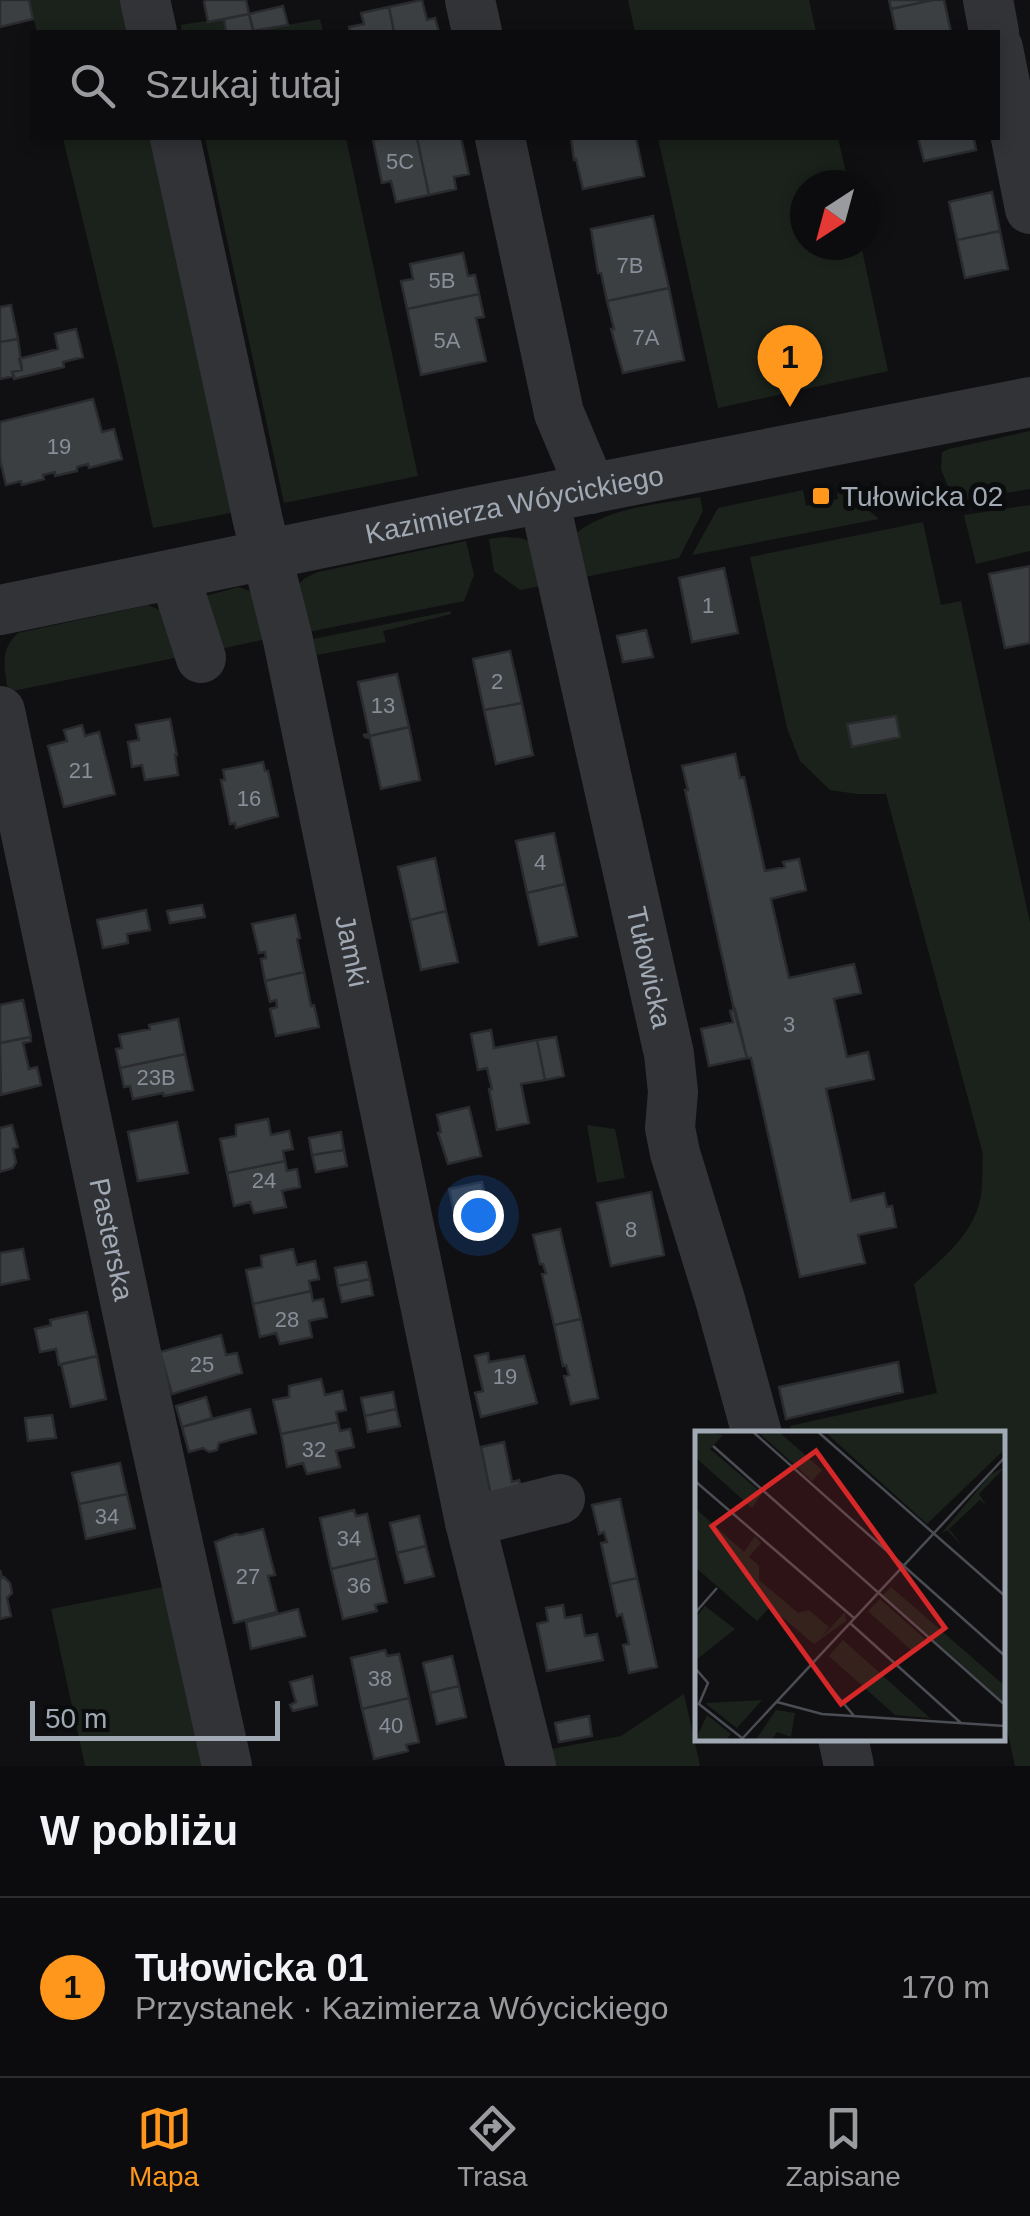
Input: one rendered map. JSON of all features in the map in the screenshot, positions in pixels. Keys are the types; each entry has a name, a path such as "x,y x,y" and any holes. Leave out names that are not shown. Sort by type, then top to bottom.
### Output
{"street":[{"path":"145,0 152,30"},
{"path":"470,0 477,30"},
{"path":"496,0 503,30"},
{"path":"988,0 994,30"},
{"path":"1000,58 1030,209"},
{"name":"Jamki","path":"175,140 266,556 288,640 470,1522 530,1766"},
{"path":"500,140 559,413 568,494"},
{"path":"524,140 581,406 568,494"},
{"name":"Kazimierza Wóycickiego","path":"0,610 1030,402"},
{"name":"Tułowicka","path":"568,494 669,1054 673,1092 670,1128 675,1153 756,1431"},
{"path":"174,574 201,658"},
{"name":"Pasterska","path":"0,711 227,1766"},
{"path":"470,1522 560,1500"},
{"path":"844,1741 849,1766"}],"shaded area":[{"path":"29,0 129,0 136,30 36,30"},
{"path":"628,0 809,0 816,30 635,30"},
{"path":"249,14 254,30 182,30 181,25"},
{"path":"320,19 323,30 260,30"},
{"path":"63,140 159,140 241,511 153,528"},
{"path":"205,140 346,140 418,476 284,503"},
{"path":"658,140 838,140 845,170 790,170 790,260 864,260 888,371 718,408"},
{"path":"1030,431 1030,489 954,502 941,469 942,452"},
{"path":"836,483 879,519 692,555 718,508 803,490 806,506 838,499"},
{"path":"700,497 703,511 679,558 575,579 568,540 582,529 630,509"},
{"path":"1030,505 1030,551 976,564 964,515"},
{"path":"923,522 941,605 961,601 1030,923 1030,1766 1015,1766 1005,1719 1005,1431 791,1431 790,1426 937,1393 914,1284 956,1245 972,1222 981,1195 983,1154 886,794 830,790 800,761 787,728 750,557"},
{"path":"505,537 532,542 551,584 520,590 494,571 489,539"},
{"path":"466,541 474,575 464,601 303,633 298,585 305,578"},
{"path":"238,587 250,591 271,638 211,651 202,597"},
{"path":"148,605 171,615 189,655 8,692 6,652 18,633"},
{"path":"451,611 383,631 386,642 317,655 313,639"},
{"path":"587,1125 615,1129 625,1178 597,1183"},
{"path":"168,1586 206,1766 85,1766 51,1609"},
{"path":"684,1694 700,1766 555,1766 551,1749 621,1736"}],"building":[{"path":"0,0 29,0 33,19 0,27"},
{"path":"206,0 246,0 249,14 208,22"},
{"path":"422,0 427,20 435,18 438,30 394,30 389,7"},
{"path":"889,0 933,0 891,9"},
{"path":"944,0 951,30 896,30 891,9"},
{"path":"283,6 288,25 253,30 249,14"},
{"path":"389,7 394,30 350,30 349,27 364,24 361,13"},
{"path":"249,14 253,30 226,30 224,19"},
{"path":"373,140 417,140 429,195 396,202 391,181 382,183"},
{"path":"417,140 461,140 469,174 454,177 456,189 429,195"},
{"path":"571,140 636,140 644,176 583,189"},
{"path":"919,140 974,140 976,150 924,161"},
{"path":"992,192 1000,231 957,240 949,202"},
{"path":"653,216 669,288 607,301 591,229"},
{"path":"1000,231 1008,269 965,278 957,240"},
{"path":"463,253 468,276 475,275 479,294 407,309 401,281 413,279 410,264"},
{"path":"669,288 684,360 623,373 607,301"},
{"path":"479,294 484,317 476,318 486,361 421,375 407,309"},
{"path":"11,305 18,339 0,342 0,307"},
{"path":"76,329 83,357 63,362 64,367 14,379 12,372 22,370 19,359 58,349 55,334"},
{"path":"18,339 22,370 0,379 0,342"},
{"path":"93,399 102,432 114,429 122,459 89,468 88,464 55,476 55,472 43,475 44,479 22,485 21,481 6,485 0,460 0,422"},
{"path":"1030,566 1030,643 1005,648 989,574"},
{"path":"724,568 738,633 692,642 679,578"},
{"path":"646,630 653,657 623,662 617,636"},
{"path":"510,651 522,703 484,710 473,659"},
{"path":"397,674 409,727 365,737 369,734 358,682"},
{"path":"522,703 533,755 496,764 484,710"},
{"path":"896,716 900,737 852,747 847,724"},
{"path":"170,719 178,775 145,780 142,765 132,767 128,742 139,740 136,725"},
{"path":"82,725 85,736 99,732 115,794 64,807 48,746 67,741 64,730"},
{"path":"409,727 420,780 381,789 370,738 365,737"},
{"path":"735,754 740,778 744,777 765,871 799,859 806,890 771,899 789,978 854,964 861,993 834,999 847,1057 868,1052 874,1079 826,1089 851,1201 884,1193 887,1207 892,1206 896,1227 858,1235 865,1263 800,1277 751,1058 747,1058 734,1010 682,766"},
{"path":"263,762 278,816 236,828 235,823 230,824 221,780 225,780 223,770"},
{"path":"554,833 565,884 527,893 516,841"},
{"path":"435,858 446,911 410,920 398,867"},
{"path":"565,884 577,936 539,945 527,893"},
{"path":"202,905 205,917 170,923 167,911"},
{"path":"146,910 150,930 127,934 128,943 103,948 97,920"},
{"path":"446,911 458,962 421,970 410,920"},
{"path":"295,915 304,972 265,981 261,959 266,958 265,952 259,953 252,924"},
{"path":"304,972 319,1027 276,1036 270,1009 277,1007 276,1000 270,1002 265,981"},
{"path":"23,1000 31,1037 0,1043 0,1005"},
{"path":"735,1009 747,1058 709,1066 701,1029 733,1022 730,1011"},
{"path":"178,1019 185,1054 120,1068 116,1049 122,1048 119,1035"},
{"path":"491,1030 494,1048 537,1040 545,1080 521,1084 529,1123 497,1130 487,1068 478,1070 471,1034"},
{"path":"30,1037 31,1041 23,1043 29,1069 37,1067 41,1085 1,1095 0,1043"},
{"path":"556,1037 564,1076 545,1080 537,1040"},
{"path":"185,1054 193,1090 133,1099 130,1086 124,1087 120,1068"},
{"path":"469,1107 481,1156 448,1164 437,1115"},
{"path":"268,1119 271,1135 289,1131 293,1149 283,1151 285,1161 227,1173 220,1139 236,1136 236,1125"},
{"path":"177,1122 188,1173 138,1181 128,1132"},
{"path":"12,1125 18,1147 13,1149 16,1162 13,1168 0,1172 0,1128"},
{"path":"341,1132 344,1150 312,1155 309,1138"},
{"path":"344,1150 347,1166 316,1172 312,1155"},
{"path":"285,1161 287,1171 297,1169 300,1187 282,1191 286,1207 254,1213 250,1202 234,1206 227,1173"},
{"path":"482,1182 487,1206 454,1212 449,1189"},
{"path":"651,1192 664,1255 611,1266 597,1203"},
{"path":"560,1229 581,1319 554,1325 542,1274 546,1273 533,1235"},
{"path":"23,1249 29,1279 0,1285 0,1253"},
{"path":"293,1249 297,1265 315,1261 319,1279 309,1281 311,1291 253,1304 246,1270 262,1267 261,1256"},
{"path":"366,1262 370,1279 338,1286 335,1268"},
{"path":"370,1279 373,1295 342,1302 338,1286"},
{"path":"311,1291 313,1301 323,1299 327,1317 309,1321 312,1337 280,1344 276,1333 260,1337 253,1304"},
{"path":"87,1312 97,1356 59,1365 56,1349 40,1352 35,1329 51,1325 50,1320"},
{"path":"581,1319 598,1398 571,1404 564,1376 569,1375 566,1365 563,1366 554,1325"},
{"path":"221,1335 226,1355 237,1353 242,1373 172,1394 160,1352"},
{"path":"488,1353 489,1362 524,1356 537,1403 481,1417 475,1393 483,1391 475,1356"},
{"path":"97,1356 106,1399 71,1407 61,1364"},
{"path":"898,1362 903,1392 786,1419 779,1387"},
{"path":"321,1379 325,1395 342,1391 346,1410 336,1412 338,1422 281,1434 273,1400 289,1397 289,1386"},
{"path":"393,1392 396,1409 365,1416 361,1398"},
{"path":"206,1397 212,1418 182,1427 176,1406"},
{"path":"250,1409 256,1433 219,1443 217,1450 189,1452 182,1427"},
{"path":"396,1409 400,1426 368,1432 365,1416"},
{"path":"52,1415 56,1438 28,1441 25,1418"},
{"path":"338,1422 340,1431 350,1429 354,1447 336,1451 340,1467 307,1474 303,1463 287,1467 281,1434"},
{"path":"504,1442 512,1482 519,1480 524,1497 493,1505 481,1447"},
{"path":"120,1463 127,1494 79,1504 72,1473"},
{"path":"127,1494 135,1528 86,1539 79,1504"},
{"path":"620,1499 637,1578 610,1584 601,1543 607,1542 604,1532 599,1534 592,1505"},
{"path":"354,1510 356,1516 367,1514 377,1558 331,1569 320,1518"},
{"path":"419,1516 426,1546 397,1553 390,1523"},
{"path":"263,1529 275,1575 268,1576 277,1612 234,1623 215,1542"},
{"path":"426,1546 434,1576 405,1583 397,1553"},
{"path":"377,1558 387,1602 375,1605 377,1611 343,1619 331,1569"},
{"path":"0,1570 12,1593 7,1598 11,1616 0,1619"},
{"path":"637,1578 657,1667 629,1673 623,1645 629,1644 610,1584"},
{"path":"563,1605 565,1618 581,1615 585,1636 597,1634 603,1660 547,1671 537,1624 548,1621 546,1608"},
{"path":"298,1609 305,1636 251,1649 246,1622"},
{"path":"385,1650 387,1656 399,1654 409,1698 362,1709 351,1658"},
{"path":"452,1656 459,1686 430,1693 423,1663"},
{"path":"312,1676 317,1705 293,1711 290,1705 296,1702 290,1682"},
{"path":"459,1686 466,1717 437,1724 430,1693"},
{"path":"409,1698 419,1742 406,1745 408,1751 374,1759 362,1709"},
{"path":"589,1716 592,1736 559,1742 555,1723"}],"place":[{"name":"Tułowicka 01","path":"790,407"},
{"name":"Tułowicka 02","path":"821,496"}]}
